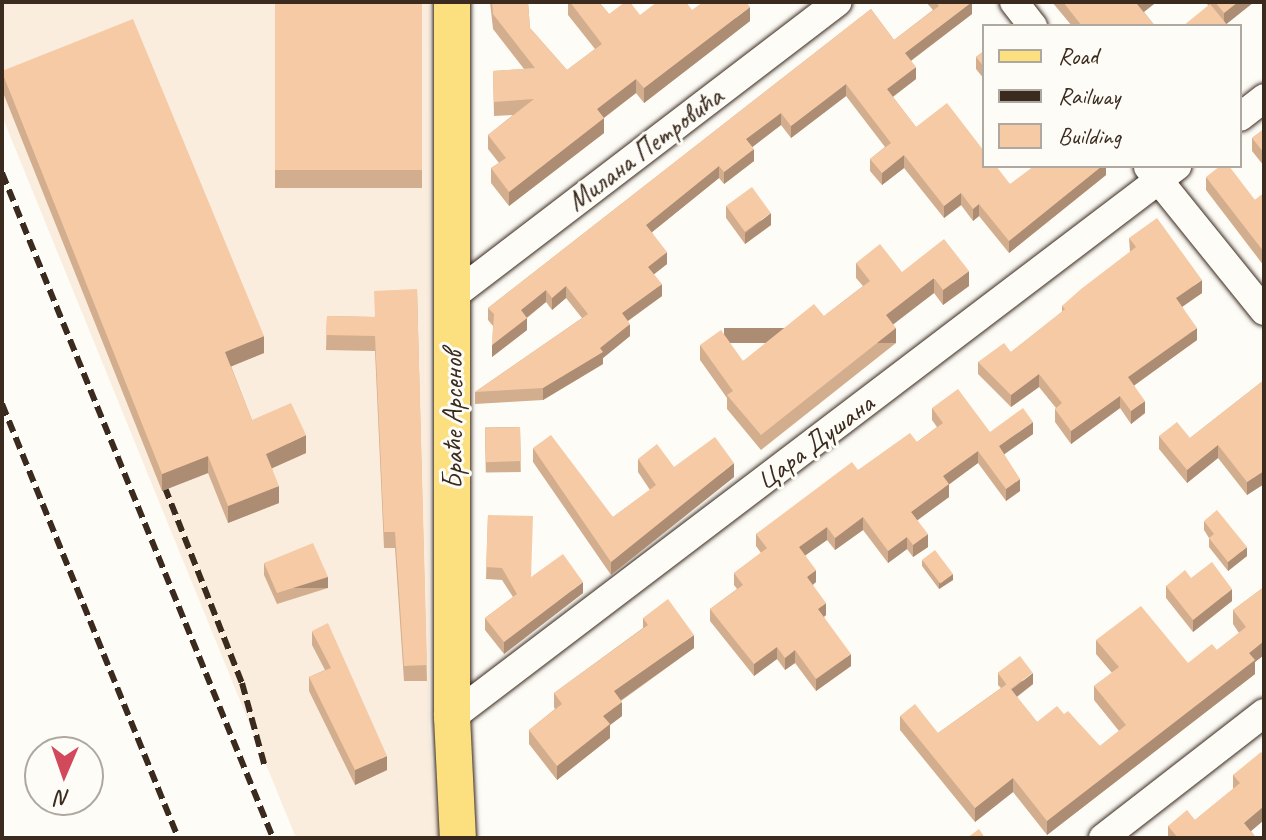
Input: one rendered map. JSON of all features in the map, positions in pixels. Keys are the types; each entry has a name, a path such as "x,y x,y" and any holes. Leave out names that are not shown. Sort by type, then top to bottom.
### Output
{"main road":[{"name":"Браће Арсенов","path":"452,2 452,717 458,838"}],"street":[{"name":"Милана Петровића","path":"453,296 838,2"},
{"path":"1014,2 1031,24"},
{"path":"1242,115 1264,98"},
{"path":"1161,171 1264,311"},
{"name":"Цара Душана","path":"452,717 1161,171"},
{"path":"1103,838 1264,713"}],"shaded area":[{"path":"2,2 430,2 429,727 439,838 296,838 2,116"}],"building":[{"path":"275,2 422,2 422,170 275,170"},
{"path":"492,2 528,2 530,28 567,70 602,44 570,2 599,2 609,14 625,2 630,2 640,15 657,2 686,2 692,10 703,2 746,2 750,7 644,88 636,79 597,109 604,118 509,192 491,168 506,158 488,135 534,99 494,102 493,71 535,68 493,14"},
{"path":"936,2 972,2 905,53 916,67 887,89 916,127 947,103 982,148 982,168 998,168 1010,184 1031,168 1100,168 1009,241 979,204 973,209 961,193 944,206 904,155 882,173 870,159 891,143 846,84 791,126 781,113 746,139 754,149 724,172 719,166 646,225 667,252 648,267 662,284 622,313 630,324 600,348 603,352 543,388 475,392 588,314 566,286 552,298 546,290 521,310 527,318 492,345 494,314 488,308 871,9 894,40 939,6"},
{"path":"1063,2 1140,2 1137,4 1153,24 1080,24"},
{"path":"1215,2 1238,2 1224,13"},
{"path":"1210,4 1226,24 1185,24"},
{"path":"133,19 264,336 225,352 252,420 291,403 306,435 266,454 279,486 228,506 208,456 162,474 2,72"},
{"path":"1264,129 1264,153 1252,138"},
{"path":"1217,168 1231,168 1255,200 1264,193 1264,252 1206,177"},
{"path":"752,187 771,213 745,232 726,206"},
{"path":"1157,218 1202,280 1176,298 1197,328 1128,377 1145,401 1131,411 1120,396 1071,431 1055,409 1062,403 1039,374 1011,395 978,362 1004,343 1011,352 1065,309 1062,306 1081,289 1136,247 1129,238"},
{"path":"944,239 969,271 943,290 934,278 886,315 896,328 761,435 727,395 733,391 700,345 721,330 743,361 814,304 824,316 870,281 856,263 880,244 902,272"},
{"path":"417,289 427,665 404,666 395,532 384,532 375,336 326,335 327,316 375,317 374,291"},
{"path":"1264,380 1264,471 1247,482 1218,445 1187,470 1159,436 1177,422 1190,438"},
{"path":"958,389 990,432 1023,408 1033,422 999,446 1020,479 1006,489 978,451 943,476 949,484 911,512 928,534 913,545 907,537 888,551 863,517 835,538 827,527 799,547 816,570 807,577 826,603 818,609 851,654 816,679 795,650 785,658 777,647 754,664 710,609 743,585 734,573 767,548 756,534 852,462 858,470 910,433 917,442 943,423 932,408"},
{"path":"520,427 521,461 486,462 485,428"},
{"path":"551,435 613,517 656,485 638,459 657,444 674,467 715,437 734,463 611,562 533,448"},
{"path":"1217,510 1247,547 1228,562 1209,538 1214,534 1204,521"},
{"path":"488,515 533,516 531,577 563,554 583,582 504,642 485,618 517,594 502,568 486,567"},
{"path":"313,543 328,577 277,593 264,563"},
{"path":"935,550 953,574 940,584 922,560"},
{"path":"1212,562 1232,589 1193,620 1166,586 1185,570 1191,578"},
{"path":"1264,587 1264,641 1249,653 1255,660 1047,821 1013,778 975,808 900,716 915,704 938,733 1007,684 1037,722 1057,706 1064,714 1068,711 1100,746 1126,725 1094,686 1119,667 1096,640 1141,606 1188,663 1212,644 1217,650 1246,627 1233,610"},
{"path":"668,599 694,635 614,691 622,702 603,716 610,724 557,766 529,730 562,704 554,693 648,625 643,618"},
{"path":"328,623 387,756 355,770 309,677 331,668 312,631"},
{"path":"1020,656 1033,673 1010,690 998,673"},
{"path":"1261,752 1264,755 1264,806 1244,823 1256,838 1178,838 1168,826 1187,810 1195,820 1240,783 1233,775"},
{"path":"979,829 985,838 967,838"}],"railway":[{"path":"2,173 273,838"},
{"path":"2,404 178,838"},
{"path":"158,470 242,683 265,767"}]}
